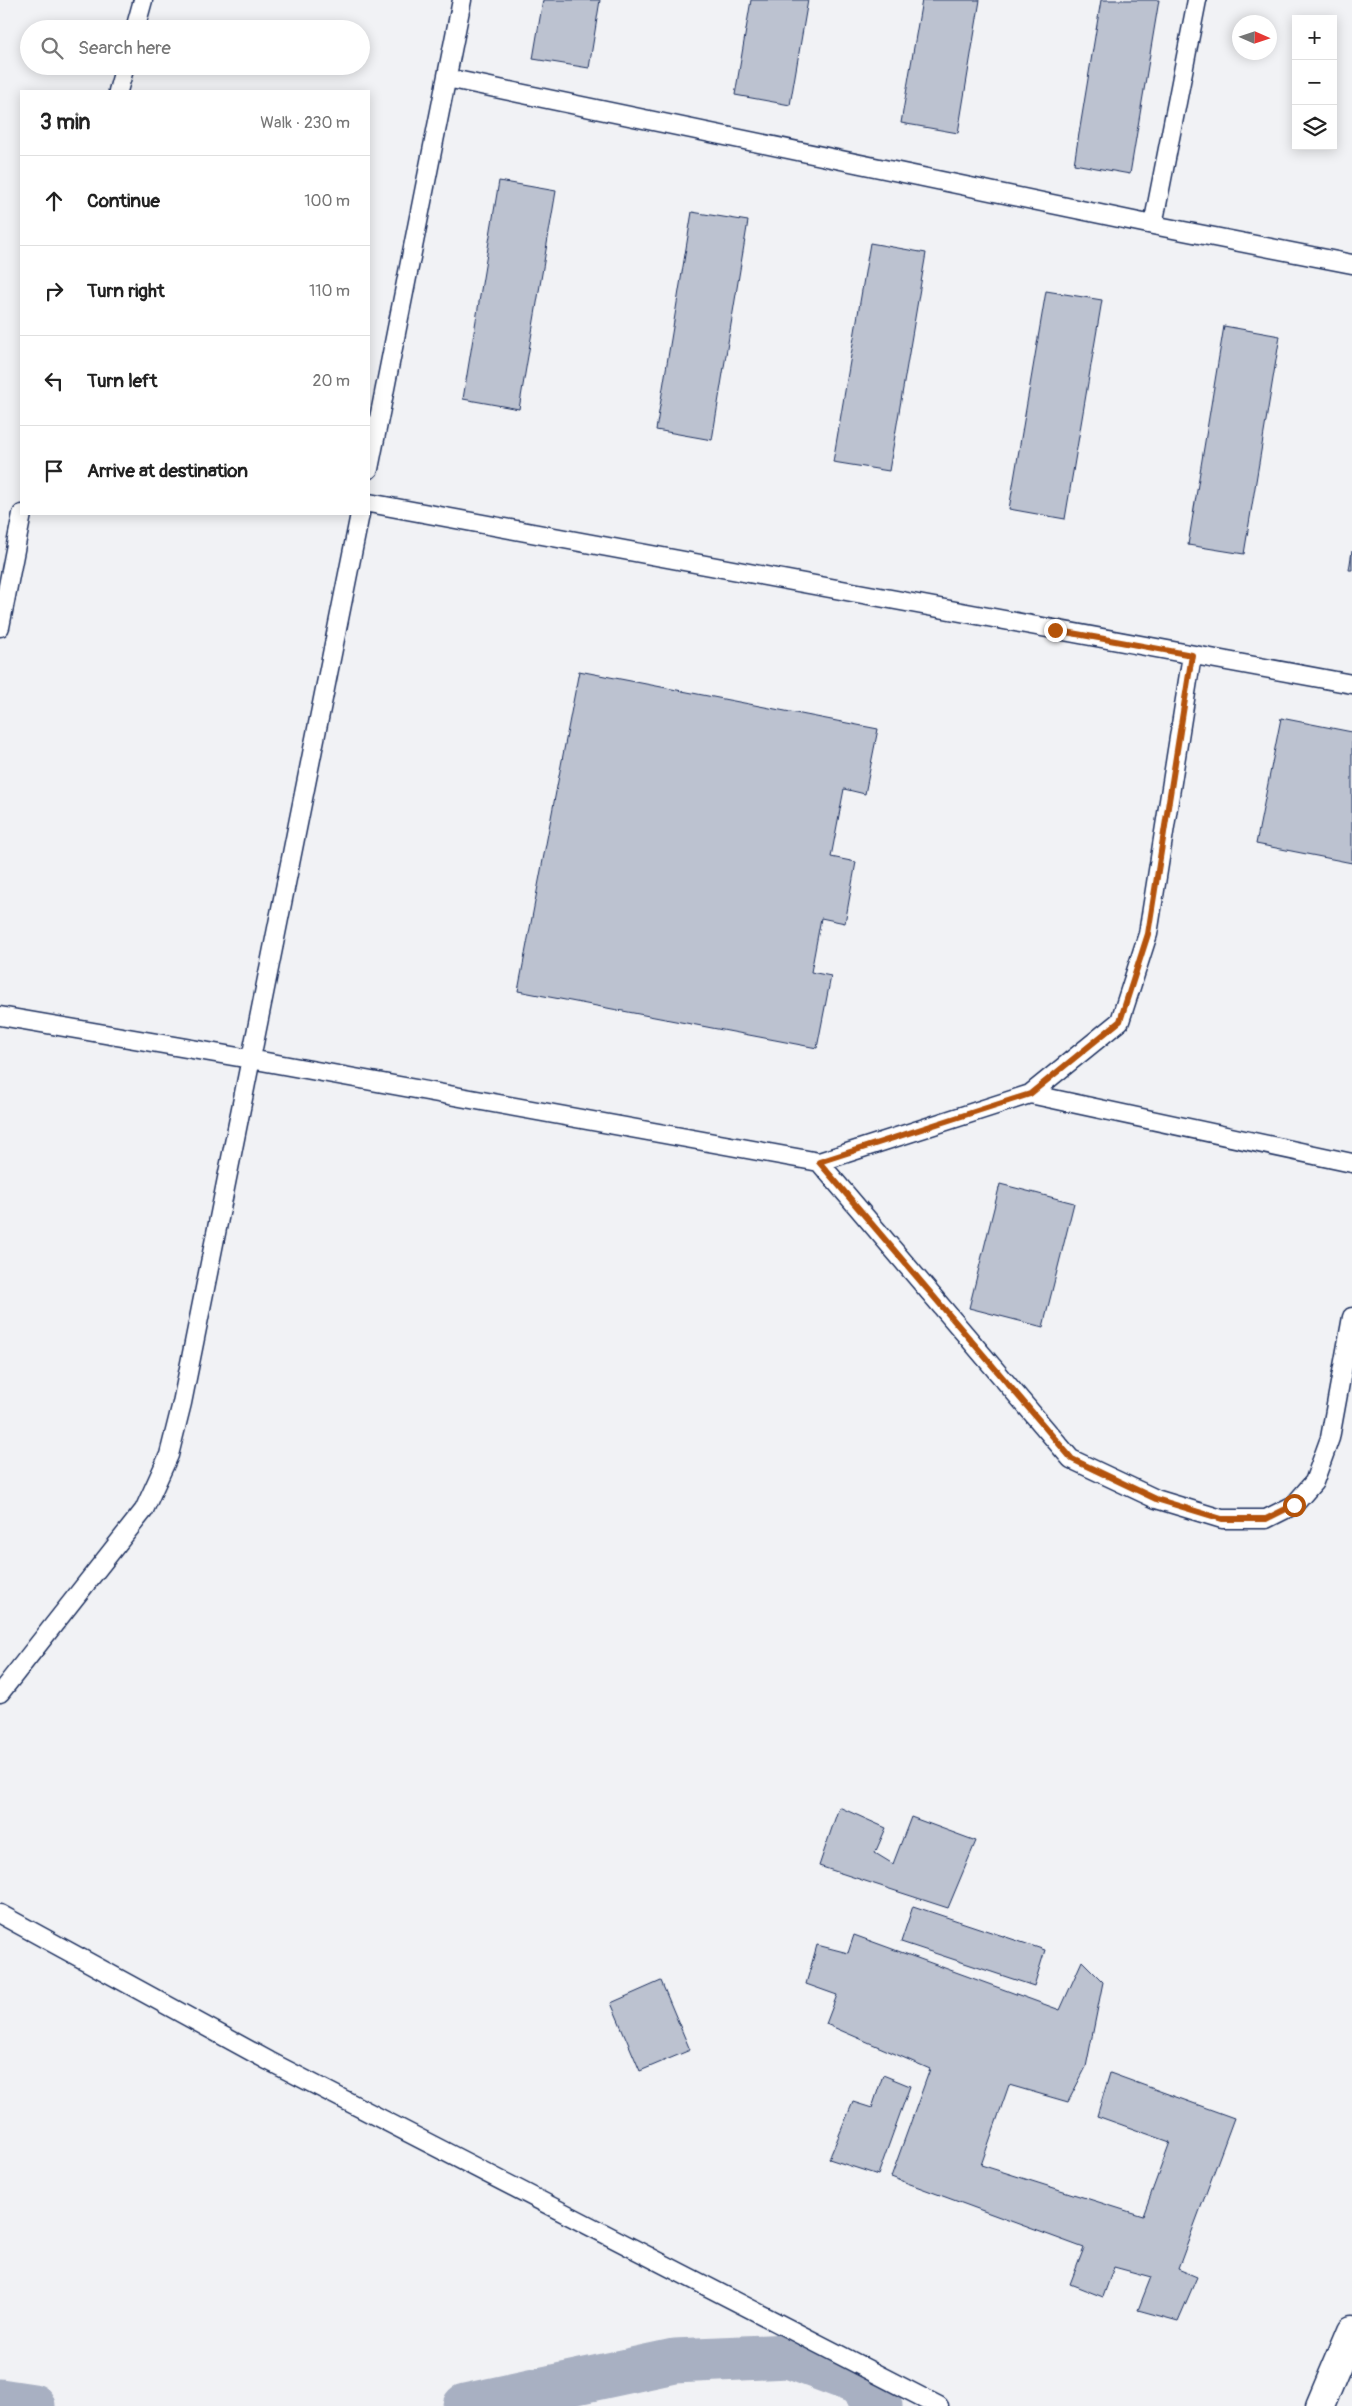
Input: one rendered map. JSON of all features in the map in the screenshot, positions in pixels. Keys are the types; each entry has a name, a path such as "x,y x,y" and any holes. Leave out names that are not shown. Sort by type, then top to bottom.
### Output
{"highway":[{"path":"1320,2406 1352,2330"}],"lane":[{"path":"137,20 143,0"},
{"path":"370,464 462,0"},
{"path":"1153,225 1197,0"},
{"path":"118,90 122,75"},
{"path":"447,78 1153,225 1352,264"},
{"path":"370,503 1352,684"},
{"path":"0,627 22,515"},
{"path":"0,1693 144,1510 169,1455 182,1403 360,515"},
{"path":"0,1016 250,1059 819,1162 1030,1094 1120,1021 1148,934 1192,655"},
{"path":"1030,1094 1352,1163"},
{"path":"819,1162 1072,1459 1156,1499 1222,1519 1266,1519 1294,1505 1314,1482 1330,1438 1352,1317"},
{"path":"0,1914 49,1943 268,2061 940,2406"}],"building":[{"path":"543,0 600,0 589,68 533,59"},
{"path":"751,0 808,0 790,105 735,95"},
{"path":"922,0 980,0 958,133 901,123"},
{"path":"1101,0 1159,0 1130,174 1074,164"},
{"path":"499,181 556,191 519,409 463,399"},
{"path":"692,212 748,221 712,440 656,430"},
{"path":"870,243 926,253 889,471 833,462"},
{"path":"1046,291 1102,300 1065,519 1009,509"},
{"path":"1224,326 1280,336 1244,554 1188,545"},
{"path":"1352,551 1352,570 1349,570"},
{"path":"579,671 878,729 865,794 844,789 831,857 856,862 845,923 821,918 811,972 831,976 817,1048 518,991"},
{"path":"1281,718 1352,732 1352,863 1256,844"},
{"path":"1000,1184 1074,1203 1043,1327 969,1308"},
{"path":"839,1807 886,1828 875,1853 893,1864 911,1817 976,1841 948,1908 819,1866"},
{"path":"913,1906 1045,1950 1034,1986 901,1942"},
{"path":"854,1935 1060,2010 1082,1961 1103,1982 1086,2067 1068,2102 1009,2085 981,2165 1143,2216 1170,2142 1097,2116 1110,2073 1234,2118 1178,2269 1197,2277 1178,2321 1138,2310 1151,2277 1114,2267 1103,2297 1070,2284 1084,2248 891,2177 930,2069 826,2024 837,1995 806,1984 817,1945 848,1953"},
{"path":"661,1981 690,2050 640,2071 611,2003"},
{"path":"883,2075 910,2086 878,2175 829,2159 853,2102 872,2108"}],"waterway":[{"path":"465,2406 674,2361 788,2356 857,2382 880,2406"},
{"path":"0,2401 33,2406"}],"route":[{"path":"1055,630 1192,655 1148,934 1120,1021 1030,1094 819,1162 1072,1459 1156,1499 1222,1519 1266,1519 1294,1505"}]}
